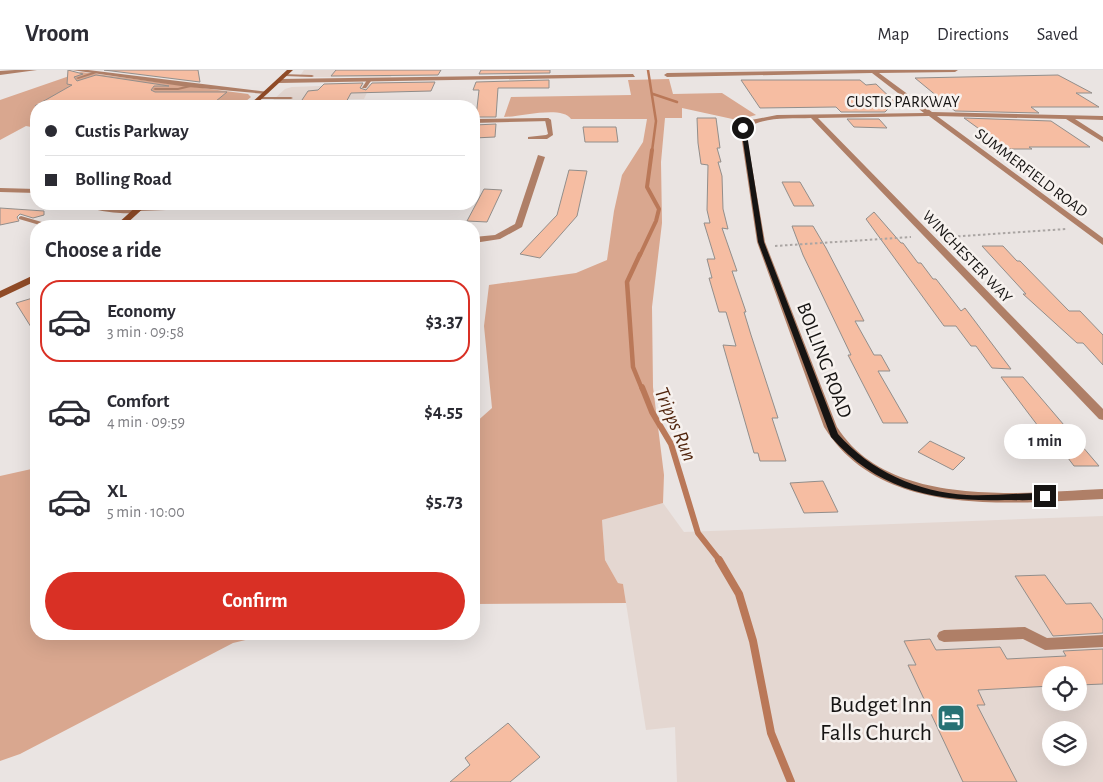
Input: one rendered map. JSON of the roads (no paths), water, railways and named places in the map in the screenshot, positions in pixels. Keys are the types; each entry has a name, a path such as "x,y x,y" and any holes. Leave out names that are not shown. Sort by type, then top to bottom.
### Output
{"main road":[{"path":"258,100 290,70"},
{"path":"126,220 138,210"},
{"path":"1,294 30,280"}],"street":[{"path":"0,73 34,70"},
{"path":"75,70 266,92"},
{"path":"455,78 459,70"},
{"path":"667,75 956,70"},
{"name":"SUMMERFIELD ROAD","path":"872,71 1103,242"},
{"path":"279,81 369,81 571,73 633,76"},
{"name":"CUSTIS PARKWAY","path":"749,165 743,132 747,124 768,118 932,114 1103,118"},
{"name":"WINCHESTER WAY","path":"812,116 1103,416"},
{"path":"1069,118 1103,140"},
{"path":"480,122 492,123 548,120"},
{"path":"1082,127 1103,130"},
{"path":"480,239 497,237 519,225 541,157"},
{"name":"BOLLING ROAD","path":"749,165 761,242 769,267 826,419 834,435 847,450 865,464 888,477 912,487 940,494 968,498 999,498 1103,494"},
{"path":"0,190 30,191"}],"lane":[{"path":"78,78 95,73"},
{"path":"284,75 312,76"},
{"path":"364,87 369,81"},
{"path":"156,89 178,89 193,85"},
{"path":"260,98 291,98"},
{"path":"530,138 547,137 551,134 548,120"},
{"path":"21,218 30,220"},
{"path":"944,636 1025,633 1045,644 1103,641"}],"waterway":[{"name":"Tripps Run","path":"648,70 656,121 652,151"},
{"path":"653,94 677,102"},
{"name":"Tripps Run","path":"640,255 656,221 659,209 647,187 652,150"},
{"name":"Tripps Run","path":"640,254 627,282 633,367 642,389"},
{"name":"Tripps Run","path":"642,387 652,412 671,444 698,533 720,561"},
{"name":"Tripps Run","path":"719,560 739,594 753,641 771,733 791,782"}],"place":[{"name":"Budget Inn Falls Church","path":"951,718"}]}
